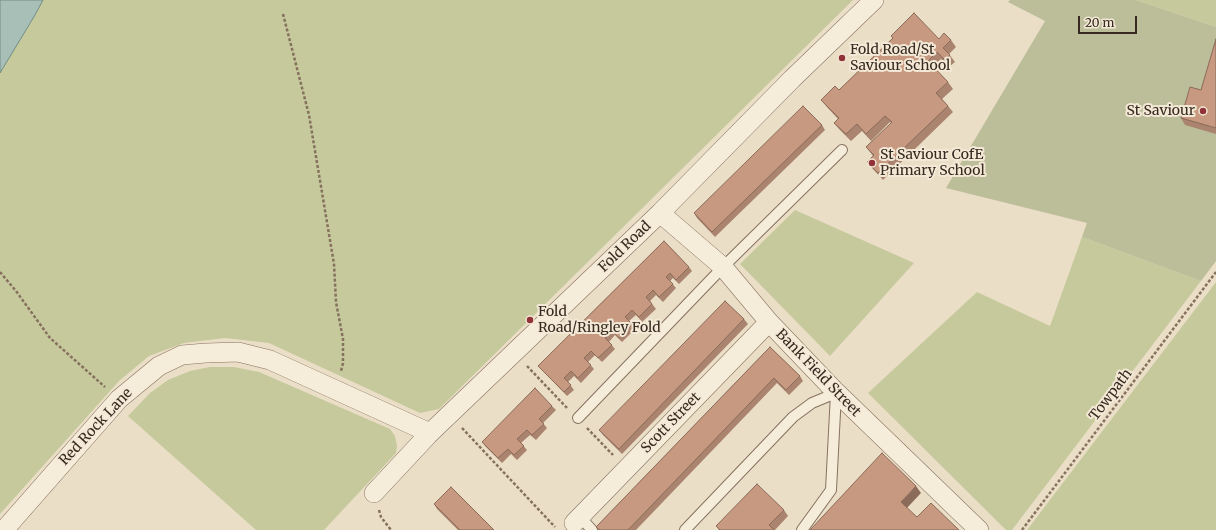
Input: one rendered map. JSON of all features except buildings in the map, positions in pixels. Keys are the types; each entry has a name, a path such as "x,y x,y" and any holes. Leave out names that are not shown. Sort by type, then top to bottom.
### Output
{"street":[{"name":"Fold Road","path":"374,492 430,433 660,213 792,79 874,0"},
{"name":"Bank Field Street","path":"660,213 724,267 769,322 836,393 979,530"},
{"name":"Scott Street","path":"576,525 769,322"},
{"name":"Red Rock Lane","path":"11,528 119,399 158,366 182,355 238,352 270,360 430,433"}],"lane":[{"path":"578,418 724,267 842,150"},
{"path":"685,530 793,417 812,403 836,393 831,490 802,530"}],"path":[{"path":"283,14 309,115 334,264 336,302 343,339 343,363 335,390"},
{"path":"0,272 16,291 50,338 119,399"},
{"name":"Towpath","path":"1022,530 1216,272"},
{"path":"450,415 576,525"}],"green space":[{"path":"43,0 853,0 439,409 420,413 269,343 225,338 184,343 149,356 119,381 0,514 0,73"},
{"path":"1010,0 1136,0 1216,27 1216,261 1201,281 1082,237 1087,223 946,188 1045,21 1008,2"},
{"path":"1136,0 1216,0 1216,27"},
{"path":"795,210 914,263 830,356 740,264"},
{"path":"1082,237 1201,281 1012,530 1006,530 868,393 977,292 1050,326"},
{"path":"1216,282 1216,530 1027,530"},
{"path":"210,367 234,367 259,372 390,429 395,436 397,446 396,453 324,530 256,530 128,416 150,393 168,380 190,371"}],"water":[{"path":"0,0 43,0 0,73"}],"place":[{"name":"Fold Road/St Saviour School","path":"842,58"},
{"name":"St Saviour","path":"1203,111"},
{"name":"St Saviour CofE Primary School","path":"872,163"},
{"name":"Fold Road/Ringley Fold","path":"530,320"}]}
